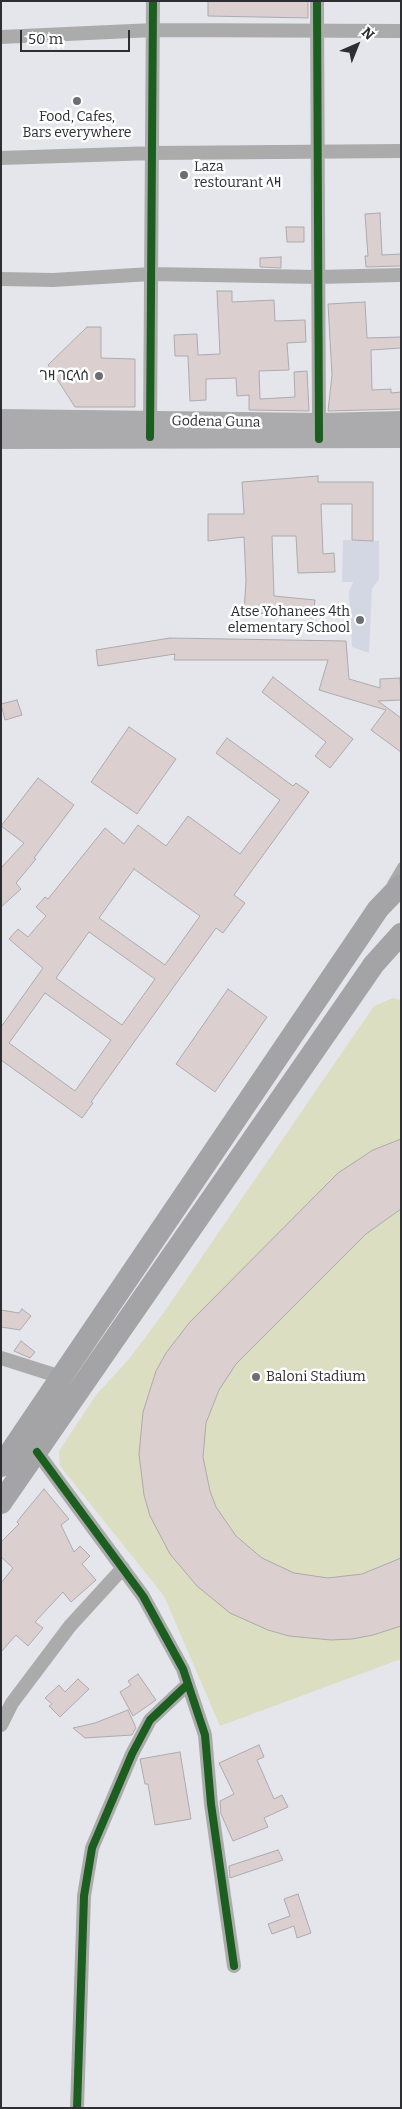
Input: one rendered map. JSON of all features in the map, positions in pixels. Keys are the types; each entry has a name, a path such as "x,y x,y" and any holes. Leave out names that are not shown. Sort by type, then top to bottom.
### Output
{"main road":[{"name":"Godena Guna","path":"1,419 150,429 319,431 401,438"},
{"name":"Godena Guna","path":"319,431 401,421"},
{"name":"Godena Guna","path":"1,439 150,429"},
{"path":"1,1466 378,909 401,885"},
{"path":"1,1502 374,964 401,934"}],"street":[{"path":"150,429 154,153 153,1"},
{"path":"317,1 316,151 319,431"},
{"path":"1,36 154,30 401,31"},
{"path":"1,158 154,153 401,151"},
{"path":"1,279 52,280 151,274 318,277 401,275"},
{"path":"1,1358 61,1377"},
{"path":"37,1452 123,1568 158,1619 188,1684 205,1735 211,1804 234,1966"},
{"path":"1,1724 12,1704 70,1626 123,1568"},
{"path":"77,2108 84,1896 92,1848 132,1754 150,1720 188,1684"}],"lane":[{"path":"378,909 401,866"}],"shaded area":[{"name":"Atse Yohanees 4th elementary School","path":"343,540 379,541 379,579 372,589 369,653 352,647 349,592 353,582 342,582"}],"green space":[{"name":"Baloni Stadium","path":"393,998 401,1000 401,1659 220,1726 164,1596 60,1466 59,1451 96,1395 129,1359 162,1315 374,1006"}],"building":[{"path":"208,1 308,1 308,18 208,16"},
{"path":"380,213 382,255 401,254 401,266 366,267 365,256 368,256 365,214"},
{"path":"286,227 304,227 304,242 287,242"},
{"path":"281,257 281,268 260,267 260,258"},
{"path":"217,291 232,291 232,302 274,300 275,321 305,320 306,342 287,343 289,370 259,371 260,399 295,397 294,372 307,371 309,411 249,410 249,395 237,396 236,378 206,379 206,400 190,401 188,356 175,356 174,335 197,334 198,355 220,354"},
{"path":"365,302 367,338 401,337 401,348 371,350 372,390 391,389 391,393 401,392 401,409 328,411 332,375 328,304"},
{"path":"87,327 101,327 101,358 135,359 135,407 75,407 48,365"},
{"path":"318,476 318,482 373,482 373,541 352,540 352,504 321,504 323,554 334,553 335,572 298,573 296,536 272,536 274,596 315,600 313,618 244,612 246,581 244,537 208,541 208,514 244,514 242,482"},
{"path":"170,638 346,641 349,679 380,688 380,679 400,678 401,700 378,701 401,718 401,752 371,730 386,710 319,690 328,660 174,660 175,654 98,666 96,650"},
{"path":"273,677 353,739 330,768 315,756 326,742 262,692"},
{"path":"17,700 22,715 5,720 1,704"},
{"path":"129,727 176,759 137,814 91,782"},
{"path":"227,738 293,786 296,783 309,792 234,895 245,903 223,933 216,928 91,1102 93,1103 82,1118 1,1060 1,1027 43,968 9,939 18,929 28,937 46,916 36,907 45,897 48,899 105,828 124,844 138,825 166,846 188,816 240,854 280,800 216,753","holes":["134,869 200,916 165,965 99,918","89,932 155,979 122,1025 56,978","45,993 111,1040 75,1091 9,1043"]},
{"path":"38,778 74,805 34,858 36,859 16,883 21,889 1,907 1,868 24,843 1,826"},
{"path":"228,989 267,1017 215,1092 176,1064"},
{"path":"401,1139 401,1209 366,1234 236,1364 219,1390 206,1423 203,1457 210,1491 216,1507 236,1536 262,1558 294,1573 328,1578 362,1574 401,1558 401,1626 373,1635 352,1639 331,1640 289,1636 268,1630 230,1613 197,1586 170,1554 150,1516 144,1495 139,1454 143,1412 156,1371 166,1353 189,1323 338,1173 373,1150"},
{"path":"22,1309 31,1316 20,1330 1,1327 1,1310 19,1313"},
{"path":"21,1341 35,1352 30,1358 14,1351"},
{"path":"44,1489 69,1519 61,1525 74,1552 80,1546 90,1556 82,1564 96,1580 71,1602 63,1592 35,1622 43,1628 28,1646 16,1635 1,1652 1,1583 13,1568 1,1557 1,1542 19,1524 17,1522"},
{"path":"138,1674 156,1700 133,1716 120,1692 131,1685 128,1681"},
{"path":"78,1679 89,1689 60,1717 49,1706 52,1704 45,1698 59,1685 65,1692"},
{"path":"128,1710 136,1728 132,1735 85,1738 73,1728 95,1723"},
{"path":"259,1745 264,1757 257,1760 274,1799 282,1795 288,1807 264,1818 268,1827 233,1841 221,1814 220,1801 234,1794 219,1763"},
{"path":"180,1752 191,1819 155,1825 148,1784 145,1784 140,1759"},
{"path":"278,1850 283,1860 230,1878 229,1866"},
{"path":"298,1894 311,1933 297,1938 294,1926 272,1934 268,1924 290,1916 284,1899"}],"cycle path":[{"path":"150,437 153,1"},
{"path":"317,1 319,439"},
{"path":"37,1452 143,1596 183,1669 205,1735 211,1804 234,1966"},
{"path":"77,2108 84,1896 92,1848 132,1754 150,1720 188,1684"}],"place":[{"name":"Food, Cafes, Bars everywhere","path":"77,101"},
{"name":"Laza restourant ላዛ","path":"184,175"},
{"name":"ገዛ ገርላሰ","path":"99,376"},
{"name":"Atse Yohanees 4th elementary School","path":"360,620"},
{"name":"Baloni Stadium","path":"256,1377"}]}
